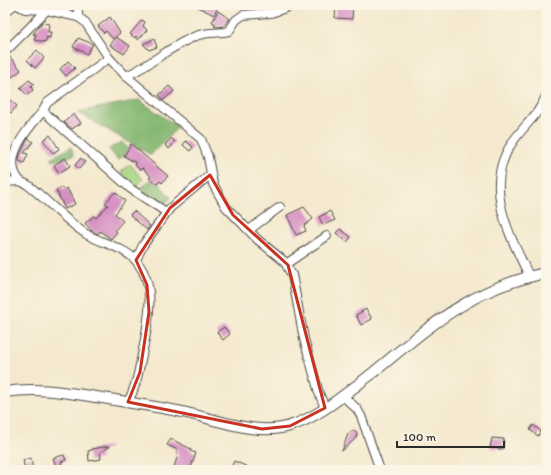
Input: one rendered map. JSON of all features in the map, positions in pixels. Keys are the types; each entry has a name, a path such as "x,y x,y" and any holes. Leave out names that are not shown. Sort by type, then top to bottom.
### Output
{"street":[{"path":"5,12 16,5 25,8 47,10 78,17 90,28 110,58 126,76 201,139 208,157 210,175 226,207 286,264 294,280 304,339 319,393 325,408"},
{"path":"78,5 78,17"},
{"path":"126,76 144,68 173,46 196,36 230,31 236,20 243,15 271,13 294,5"},
{"path":"5,52 47,10"},
{"path":"110,58 46,103 43,111 17,142 11,159 13,174 20,181 40,194 87,234 113,246 136,260 142,269 147,285 150,312 140,372 128,402"},
{"path":"529,276 506,228 501,208 498,183 499,172 509,146 544,104 546,96"},
{"path":"43,111 131,189 166,212"},
{"path":"136,260 143,245 166,212 210,175"},
{"path":"5,182 20,181"},
{"path":"249,230 280,207"},
{"path":"286,264 327,236"},
{"path":"5,392 40,388 185,412 262,429 290,426 325,408 343,396 450,311 492,288 529,276 546,273"},
{"path":"343,396 357,409 361,416 380,470"}],"highlighted area":[{"path":"210,175 233,215 288,265 325,408 290,426 262,429 128,402 140,372 149,312 147,285 136,260 170,208"}],"green space":[{"path":"139,100 178,127 151,155 77,112"},
{"path":"122,142 130,151 118,160 109,149"},
{"path":"71,147 74,155 53,161 51,158"},
{"path":"130,164 143,180 135,188 121,172"},
{"path":"154,177 171,198 160,207 136,192"}],"building":[{"path":"194,5 219,5 214,15"},
{"path":"336,5 353,5 352,19 335,18"},
{"path":"218,11 230,19 224,26 214,26 216,24 212,22"},
{"path":"110,17 120,33 113,39 106,31 104,33 98,26"},
{"path":"142,20 145,22 143,26 147,30 138,40 136,36 135,38 130,34"},
{"path":"42,23 49,24 48,32 51,32 50,38 47,37 45,42 34,40 36,34 33,34"},
{"path":"116,37 130,46 124,54 110,45"},
{"path":"78,38 93,44 87,54 73,47"},
{"path":"154,39 157,47 149,50 143,44"},
{"path":"37,50 44,58 35,68 27,60"},
{"path":"10,57 21,70 12,77 5,67 5,61"},
{"path":"68,61 75,68 66,76 60,69"},
{"path":"29,80 34,84 31,87 33,90 27,95 20,88"},
{"path":"169,86 174,91 164,100 159,95"},
{"path":"5,96 17,106 11,113 5,108"},
{"path":"74,114 81,123 72,129 64,122"},
{"path":"50,135 59,149 53,153 43,140"},
{"path":"28,138 33,142 24,153 28,154 24,163 19,161 20,155"},
{"path":"171,138 175,142 169,149 165,145"},
{"path":"186,141 193,147 190,151 183,145"},
{"path":"131,144 168,176 162,183 160,181 157,184 149,178 151,176 142,168 140,170 135,165 136,163 124,156"},
{"path":"65,158 70,166 59,173 54,165"},
{"path":"81,158 85,162 79,169 75,165"},
{"path":"62,187 64,190 67,188 75,204 65,209 56,190"},
{"path":"115,192 125,201 115,214 123,221 115,230 117,232 111,239 100,231 98,234 92,231 85,223 94,216 96,218 108,205 105,203"},
{"path":"304,207 313,219 304,226 306,231 296,235 287,215"},
{"path":"134,211 150,226 147,230 130,215"},
{"path":"330,211 335,220 323,225 319,217"},
{"path":"340,229 351,237 347,242 336,233"},
{"path":"366,309 372,319 361,325 356,315"},
{"path":"224,327 230,334 223,340 217,332"},
{"path":"533,425 541,431 538,436 530,430"},
{"path":"353,430 357,434 356,438 342,451 348,434"},
{"path":"492,438 504,439 503,449 490,448"},
{"path":"171,439 196,453 190,470 173,470 178,455 176,454 178,450 167,445"},
{"path":"110,447 100,452 101,459 89,461 88,451"},
{"path":"64,455 66,460 61,462 62,467 57,469 53,458"},
{"path":"31,458 33,470 25,470 23,460"},
{"path":"234,461 255,470 230,470"}]}
